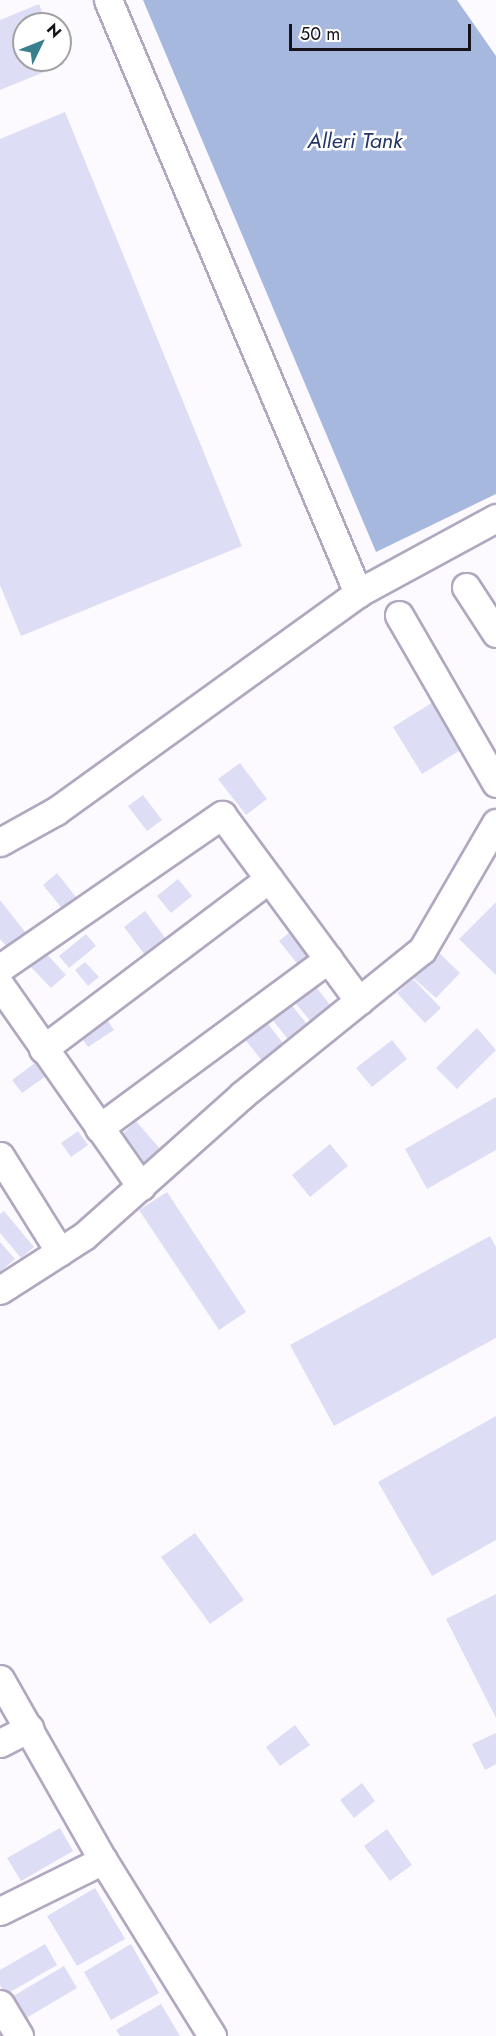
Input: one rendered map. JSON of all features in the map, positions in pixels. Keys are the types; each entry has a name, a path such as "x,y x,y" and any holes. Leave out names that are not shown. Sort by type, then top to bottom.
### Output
{"street":[{"path":"108,0 358,593"},
{"path":"0,842 56,811 358,593 496,518"},
{"path":"466,587 496,633"},
{"path":"399,615 496,783"},
{"path":"0,968 222,815 358,1001"},
{"path":"0,1290 84,1236 242,1095 422,950 496,823"},
{"path":"43,1049 269,879"},
{"path":"99,1128 328,959"},
{"path":"0,985 141,1185"},
{"path":"0,1156 60,1252"},
{"path":"0,1679 103,1860 212,2036"},
{"path":"0,1743 29,1728"},
{"path":"0,1911 103,1860"},
{"path":"0,2004 19,2036"}],"water":[{"name":"Alleri Tank","path":"143,0 457,0 496,56 496,494 376,552"}],"building":[{"path":"39,4 42,12 20,12"},
{"path":"12,15 12,72 44,72 0,90 0,20"},
{"path":"65,112 242,546 21,636 0,585 0,139"},
{"path":"438,699 467,746 422,774 393,727"},
{"path":"240,763 267,799 246,815 218,779"},
{"path":"143,795 162,820 147,831 128,806"},
{"path":"57,873 83,906 69,917 43,885"},
{"path":"178,879 192,896 171,913 157,896"},
{"path":"0,900 26,933 7,947 0,939"},
{"path":"496,902 496,975 459,939"},
{"path":"145,911 166,939 145,955 124,927"},
{"path":"290,932 316,963 304,972 279,941"},
{"path":"86,934 96,946 69,968 59,956"},
{"path":"434,948 460,973 436,998 409,974"},
{"path":"44,951 66,975 51,988 29,965"},
{"path":"85,962 99,977 88,986 75,970"},
{"path":"309,978 331,1006 311,1022 288,994"},
{"path":"413,979 441,1008 425,1023 397,993"},
{"path":"286,998 310,1028 291,1043 267,1013"},
{"path":"104,1015 114,1030 88,1047 78,1033"},
{"path":"262,1016 289,1051 267,1067 240,1033"},
{"path":"477,1028 496,1050 457,1089 436,1068"},
{"path":"392,1040 407,1059 372,1087 356,1068"},
{"path":"39,1060 49,1074 22,1093 12,1080"},
{"path":"496,1097 496,1150 427,1189 405,1149"},
{"path":"136,1121 161,1150 140,1168 115,1141"},
{"path":"78,1131 88,1145 71,1157 61,1143"},
{"path":"330,1144 348,1166 310,1197 292,1175"},
{"path":"167,1192 246,1312 219,1330 139,1210"},
{"path":"4,1211 34,1247 21,1258 0,1233 0,1214"},
{"path":"490,1236 496,1247 496,1338 334,1426 290,1345"},
{"path":"0,1242 15,1259 0,1272"},
{"path":"496,1416 496,1540 432,1576 378,1482"},
{"path":"195,1533 244,1600 210,1624 161,1557"},
{"path":"496,1594 496,1718 446,1619"},
{"path":"295,1725 310,1745 280,1766 266,1747"},
{"path":"496,1733 496,1764 485,1770 472,1744"},
{"path":"362,1783 375,1801 354,1818 340,1800"},
{"path":"60,1828 73,1851 21,1881 7,1858"},
{"path":"387,1829 412,1865 390,1881 364,1846"},
{"path":"95,1888 125,1939 77,1966 47,1916"},
{"path":"45,1944 57,1965 5,1995 0,1985 0,1970"},
{"path":"131,1944 159,1993 111,2020 84,1972"},
{"path":"64,1966 77,1988 23,2020 10,1998"},
{"path":"161,2004 180,2036 120,2036 116,2030"}]}
